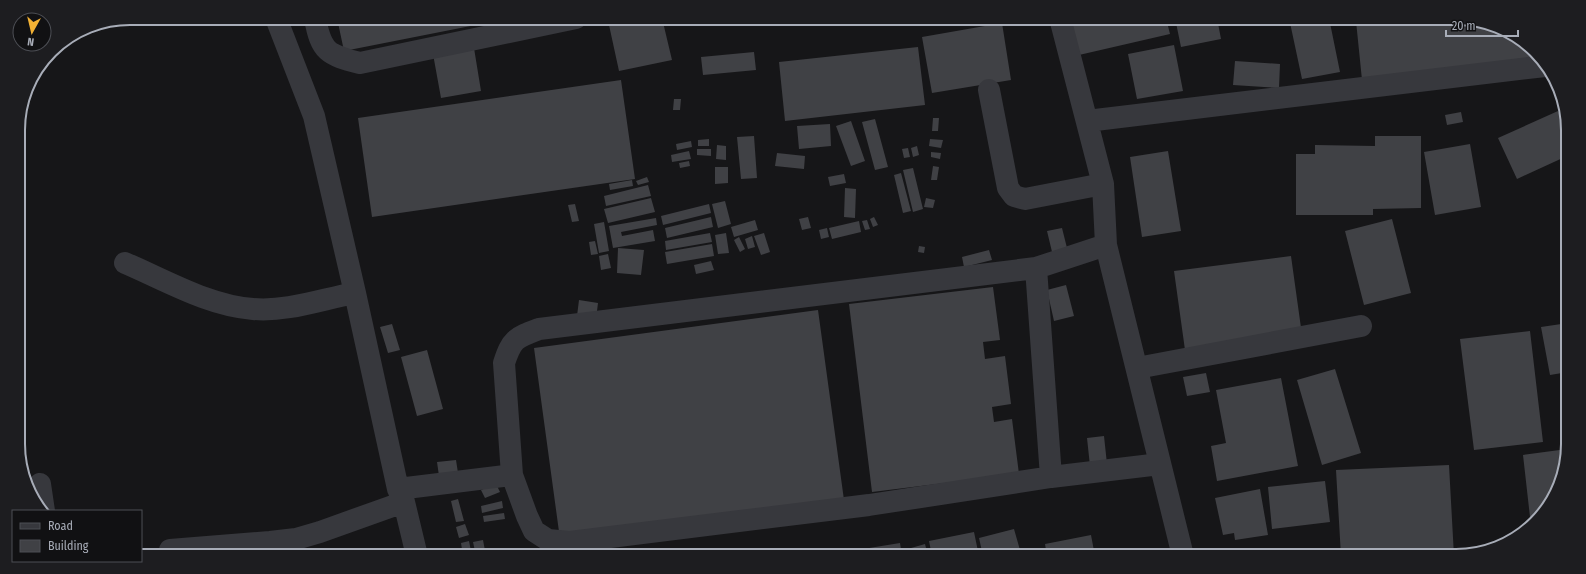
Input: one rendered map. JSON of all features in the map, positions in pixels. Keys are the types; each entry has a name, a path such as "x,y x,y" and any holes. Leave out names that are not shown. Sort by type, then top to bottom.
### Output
{"street":[{"path":"279,25 314,116 401,496 415,549"},
{"path":"316,25 325,50 341,59 360,63 542,25"},
{"path":"1062,25 1103,184 1106,245 1181,549"},
{"path":"1087,121 1539,67"},
{"path":"989,90 1008,188 1014,196 1025,199 1103,184"},
{"path":"1106,245 1036,268 539,329 520,336 510,347 504,364 512,475 534,531 548,540 570,542 869,505 1051,477 1160,464"},
{"path":"125,263 214,302 253,309 282,308 355,293"},
{"path":"1036,268 1051,477"},
{"path":"1137,368 1361,326"},
{"path":"182,549 296,539 320,532 401,496 512,475"},
{"path":"40,484 43,501"}],"building":[{"path":"338,25 476,25 344,51"},
{"path":"609,25 664,25 672,60 619,71"},
{"path":"991,25 1002,25 1011,80 932,93 922,37"},
{"path":"1073,25 1168,25 1170,34 1079,55"},
{"path":"1176,25 1218,25 1221,39 1181,47"},
{"path":"1290,25 1330,25 1340,72 1302,79"},
{"path":"1356,25 1456,25 1477,27 1503,36 1525,51 1531,57 1362,80"},
{"path":"1174,45 1183,91 1137,99 1128,54"},
{"path":"918,47 925,105 785,121 779,62"},
{"path":"474,48 481,91 441,98 433,54"},
{"path":"754,52 756,70 703,75 701,57"},
{"path":"1235,61 1280,64 1279,88 1233,85"},
{"path":"621,80 635,179 372,217 358,118"},
{"path":"674,99 681,99 680,110 673,110"},
{"path":"1558,111 1561,130 1561,159 1517,179 1498,138"},
{"path":"1461,112 1463,122 1447,125 1445,115"},
{"path":"933,118 939,118 938,131 932,131"},
{"path":"875,119 888,167 875,170 862,122"},
{"path":"851,121 865,161 851,166 836,126"},
{"path":"830,124 831,146 799,149 797,126"},
{"path":"754,136 757,178 741,179 737,137"},
{"path":"1375,136 1421,136 1421,208 1373,209 1373,215 1296,215 1296,154 1315,154 1315,145 1375,146"},
{"path":"709,139 709,146 698,146 698,140"},
{"path":"930,139 943,140 941,148 929,146"},
{"path":"691,141 692,147 677,150 676,144"},
{"path":"1470,144 1481,207 1435,215 1424,152"},
{"path":"717,145 726,146 726,160 716,159"},
{"path":"917,146 919,155 913,157 911,148"},
{"path":"908,148 910,157 904,158 902,149"},
{"path":"697,149 711,149 711,156 697,155"},
{"path":"689,151 691,159 672,162 671,155"},
{"path":"1168,151 1181,231 1142,237 1130,157"},
{"path":"931,152 941,153 940,159 931,157"},
{"path":"777,153 805,156 804,169 775,166"},
{"path":"689,161 690,166 680,168 679,163"},
{"path":"933,166 939,167 937,180 931,180"},
{"path":"715,167 728,167 728,183 715,184"},
{"path":"913,168 923,209 913,212 903,170"},
{"path":"901,173 911,211 903,213 894,175"},
{"path":"844,174 846,183 830,186 828,177"},
{"path":"647,177 649,182 638,185 636,181"},
{"path":"632,180 633,186 610,190 609,184"},
{"path":"648,185 651,196 606,206 604,196"},
{"path":"845,188 856,189 855,218 844,217"},
{"path":"651,198 655,212 608,223 604,209"},
{"path":"926,198 935,200 933,208 924,207"},
{"path":"725,201 731,224 718,228 712,204"},
{"path":"575,204 579,221 572,222 568,205"},
{"path":"709,204 711,213 663,225 661,216"},
{"path":"711,217 713,227 667,238 665,228"},
{"path":"808,217 811,228 802,230 799,219"},
{"path":"874,217 878,225 873,227 870,219"},
{"path":"656,218 657,225 621,232 622,236 653,230 655,241 613,248 609,226"},
{"path":"1392,219 1411,293 1364,305 1345,231"},
{"path":"755,220 758,230 734,237 731,227"},
{"path":"867,220 870,229 865,230 862,221"},
{"path":"859,221 861,232 832,239 829,228"},
{"path":"604,222 609,251 599,253 594,224"},
{"path":"827,228 829,237 821,239 819,230"},
{"path":"1062,228 1068,252 1053,256 1047,231"},
{"path":"710,233 712,242 666,250 665,241"},
{"path":"726,233 729,253 718,254 715,235"},
{"path":"764,233 770,252 761,255 754,236"},
{"path":"752,236 755,247 748,249 745,239"},
{"path":"739,237 745,249 740,252 734,240"},
{"path":"595,241 598,254 591,255 589,242"},
{"path":"712,244 714,256 667,264 665,252"},
{"path":"919,246 925,247 924,253 918,252"},
{"path":"618,248 644,250 641,275 617,273"},
{"path":"989,250 992,260 964,267 962,257"},
{"path":"608,254 611,268 601,270 599,256"},
{"path":"1291,256 1302,335 1185,350 1174,271"},
{"path":"711,261 714,270 696,274 694,265"},
{"path":"1066,285 1074,316 1054,321 1047,290"},
{"path":"993,287 1000,340 983,342 985,359 1005,356 1011,404 992,407 994,422 1012,419 1019,474 872,492 849,304"},
{"path":"579,300 598,303 596,319 577,316"},
{"path":"818,310 844,500 560,539 534,348"},
{"path":"392,324 400,350 388,353 380,327"},
{"path":"1561,324 1561,373 1550,375 1541,327"},
{"path":"1530,331 1543,442 1474,450 1460,339"},
{"path":"427,350 443,409 417,416 401,357"},
{"path":"1335,369 1361,453 1322,465 1297,380"},
{"path":"1206,373 1210,392 1187,396 1183,377"},
{"path":"1281,378 1298,466 1217,481 1211,446 1226,443 1216,390"},
{"path":"1104,436 1107,464 1090,466 1087,438"},
{"path":"1561,450 1559,465 1553,484 1547,497 1530,517 1523,455"},
{"path":"456,460 458,473 439,476 437,462"},
{"path":"1449,465 1454,549 1341,549 1336,470"},
{"path":"1325,481 1330,522 1272,529 1268,487"},
{"path":"496,484 500,492 485,498 481,490"},
{"path":"1260,489 1268,535 1235,540 1234,533 1223,535 1215,498"},
{"path":"458,499 464,521 456,522 451,501"},
{"path":"502,501 503,508 482,513 481,506"},
{"path":"504,513 505,519 484,522 483,516"},
{"path":"465,524 469,535 459,538 456,527"},
{"path":"1014,529 1020,549 981,549 979,538"},
{"path":"974,532 978,549 931,549 929,541"},
{"path":"1091,535 1094,549 1046,549 1045,544"},
{"path":"483,540 485,549 474,549 473,542"},
{"path":"469,541 471,549 462,549 461,543"},
{"path":"900,543 901,549 863,549"},
{"path":"925,544 926,549 908,549"}]}
